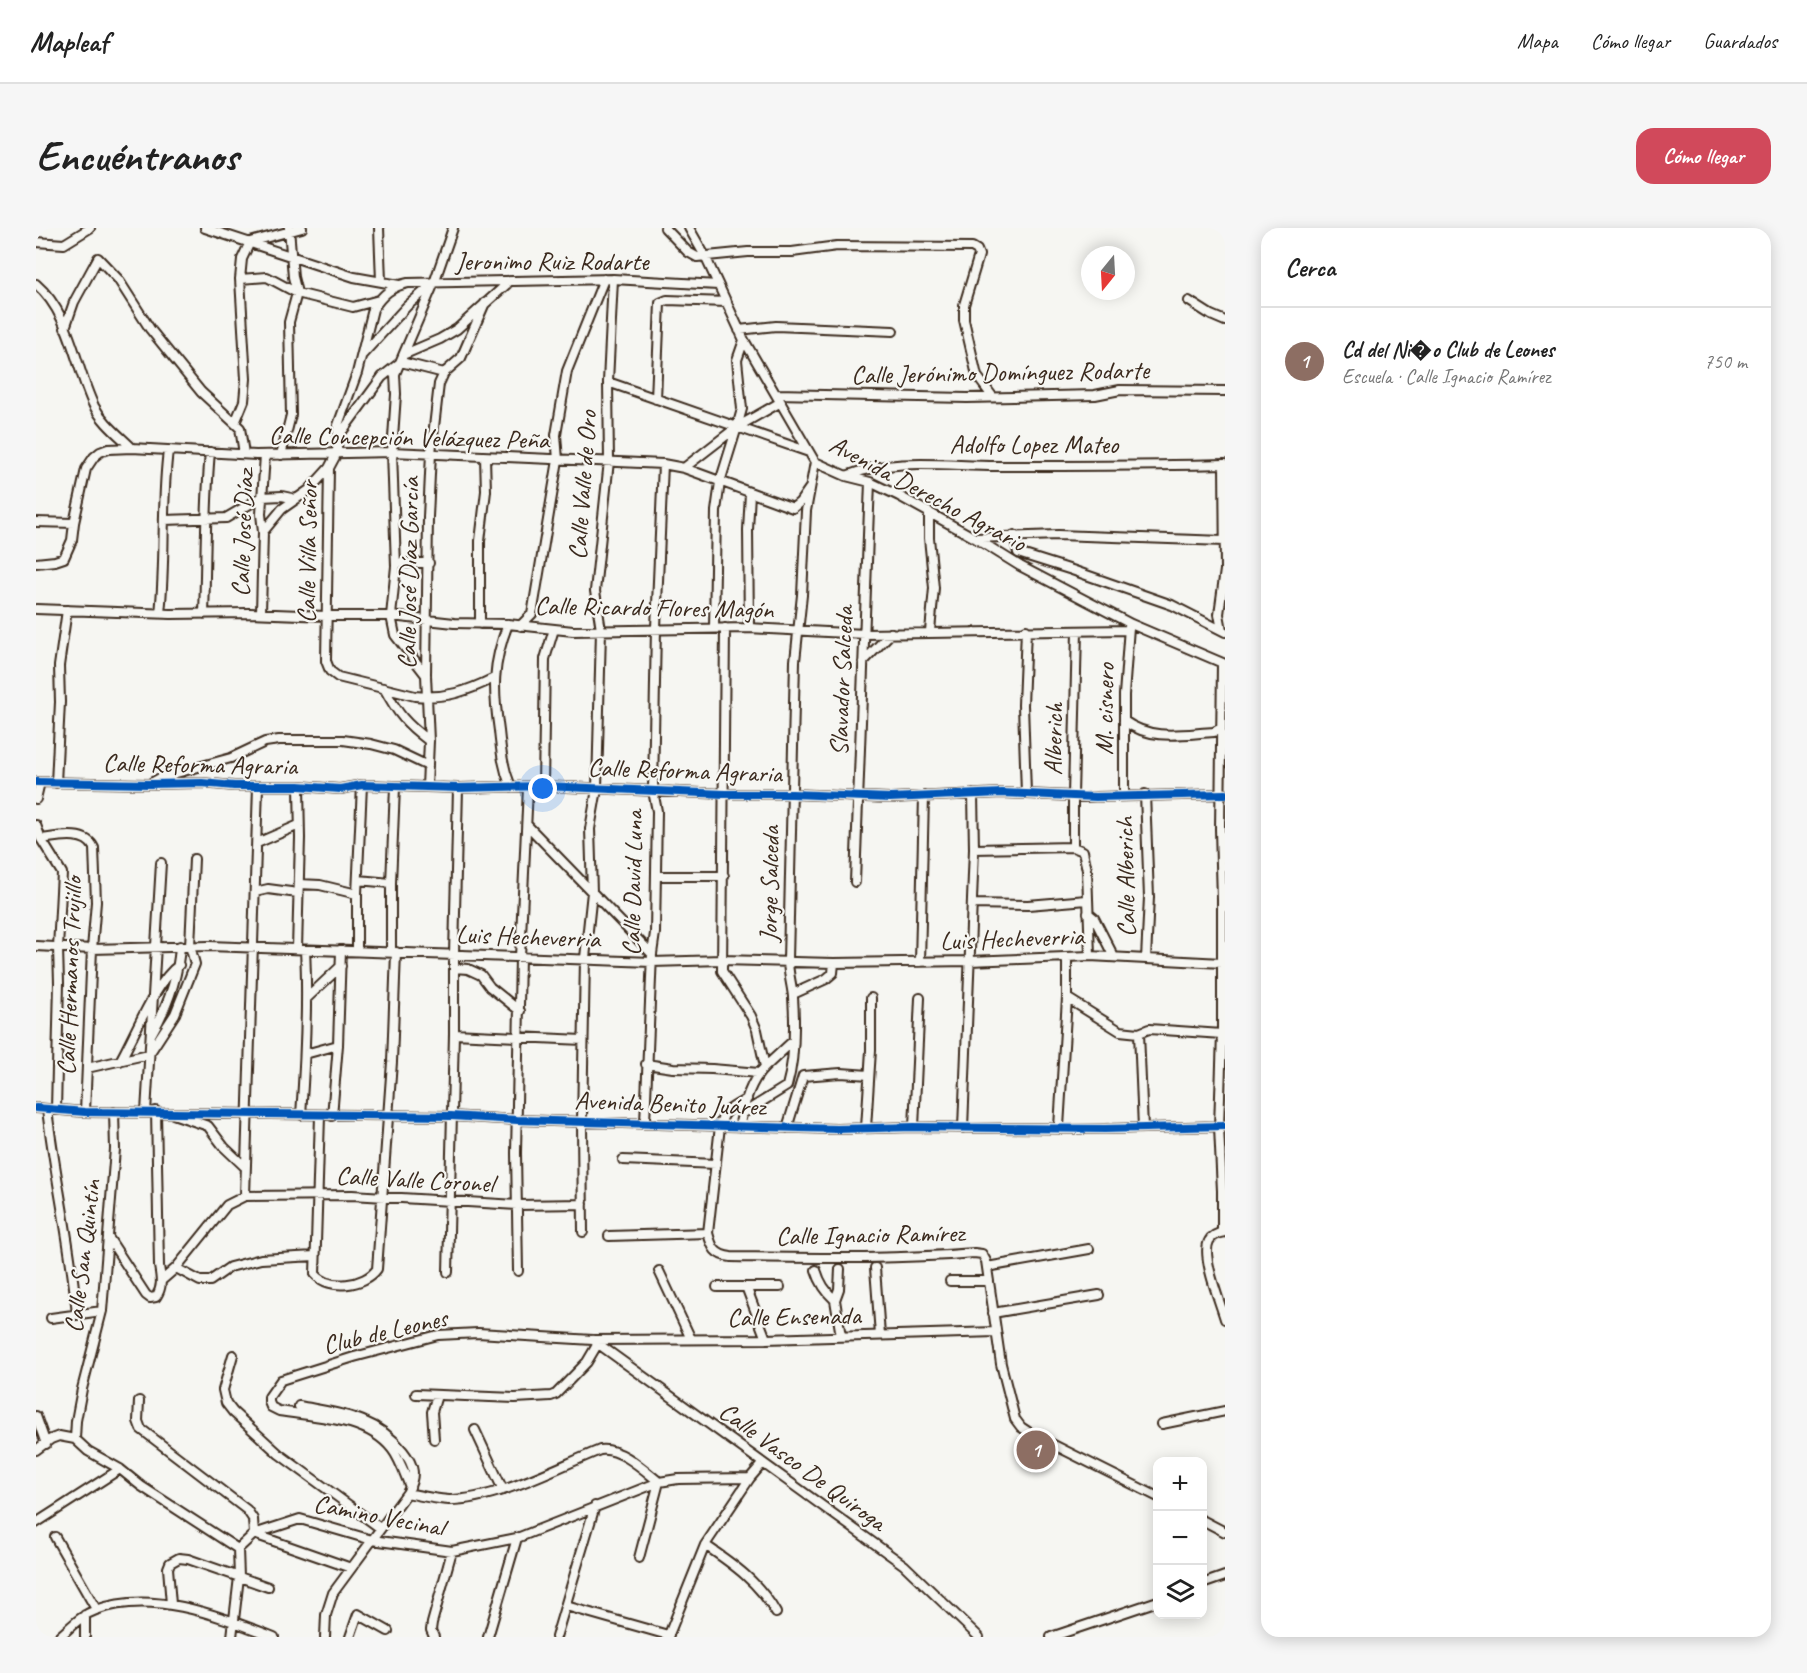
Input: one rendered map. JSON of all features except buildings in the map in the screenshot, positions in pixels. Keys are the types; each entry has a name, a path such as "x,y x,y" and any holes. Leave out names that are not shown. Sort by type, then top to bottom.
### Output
{"street":[{"path":"36,242 64,244 90,228"},
{"path":"205,228 354,277 399,285"},
{"path":"235,423 244,400 246,379 240,279 242,259 250,242 289,229 302,228"},
{"path":"380,228 381,281"},
{"path":"426,675 395,635 391,616 396,563 392,452 395,374 434,283 454,228 447,228"},
{"path":"665,228 693,257 748,252 792,252 837,246 972,247 979,255 964,305 964,320 977,376 992,396"},
{"name":"Avenida Derecho Agrario","path":"689,228 705,256 744,340 815,462 846,476 870,482 929,512 1129,627 1224,663"},
{"path":"281,455 291,415 289,322 297,293 293,277 289,229"},
{"path":"36,247 48,242"},
{"path":"65,328 75,302 98,258 118,279 150,329 201,392 240,428 244,454"},
{"path":"240,279 267,277 297,293 353,307 379,300"},
{"path":"520,626 533,609 558,460 556,435 567,371 604,279"},
{"name":"Jeronimo Ruiz Rodarte","path":"388,291 399,285 434,283 604,279 718,285"},
{"name":"Calle Valle de Oro","path":"583,1232 582,1122 585,958 592,892 590,829 597,789 601,630 595,591 609,461 608,382 613,279"},
{"name":"Calle Villa Señor","path":"361,357 407,306 434,283"},
{"path":"337,438 382,377 403,358 457,329 508,283"},
{"path":"36,284 52,302 65,328 95,408 107,424 132,448"},
{"name":"Calle Villa Señor","path":"384,688 330,672 326,661 326,616 329,468 337,453 338,425 357,373 373,309 388,291"},
{"path":"656,399 660,303 667,300 727,302"},
{"path":"1189,301 1225,321"},
{"name":"Calle José Díaz García","path":"427,787 429,741 426,675 431,453 439,384 444,373 460,358 485,303"},
{"path":"739,330 776,326 893,331"},
{"path":"714,628 716,511 720,482 742,409 737,360 744,340"},
{"path":"403,358 444,373"},
{"path":"608,382 809,452"},
{"name":"Calle Jerónimo Domínguez Rodarte","path":"779,398 967,398 1095,395 1120,390 1225,391"},
{"path":"684,468 779,398"},
{"name":"Calle Concepción Velázquez Peña","path":"74,523 86,469 100,452 108,449 132,448 265,455 431,453 663,465 684,468 793,508 809,489"},
{"path":"160,613 164,573 165,474 168,450"},
{"path":"204,614 206,502 210,452"},
{"name":"Calle José Díaz","path":"261,613 262,497 265,455"},
{"path":"480,624 480,541 486,491 485,457"},
{"name":"Jorge Salceda","path":"787,1086 791,1072 793,1041 793,994 788,960 795,661 809,489 815,462"},
{"name":"Adolfo Lopez Mateo","path":"846,476 867,469 916,464 1025,466 1224,464"},
{"path":"1223,631 1219,614 1225,570 1224,464"},
{"name":"Calle David Luna","path":"645,1123 646,1064 655,933 657,811 653,791 656,628 663,465"},
{"path":"263,532 282,509 309,490 329,468"},
{"name":"Slavador Salceda","path":"855,882 870,482"},
{"path":"749,628 750,493"},
{"path":"164,520 226,518 262,497 282,496 296,499"},
{"path":"929,512 934,588 930,631"},
{"path":"36,522 74,523 72,540 64,558 36,563"},
{"path":"975,538 1014,535 1224,541"},
{"path":"1014,535 1020,566"},
{"path":"1018,553 1172,605 1223,631"},
{"path":"396,563 429,563"},
{"name":"Calle Ricardo Flores Magón","path":"36,609 391,616 573,631 749,628 865,634 930,631 1077,631 1129,627"},
{"path":"56,783 60,666 67,610"},
{"path":"508,624 499,652 494,678 494,693 503,767 510,787"},
{"name":"M. cisnero","path":"1124,796 1124,721 1129,627"},
{"path":"725,628 723,975 742,1000 757,1030 762,1070"},
{"path":"543,786 545,659 554,629"},
{"path":"1026,630 1023,705 1026,793"},
{"name":"Alberich","path":"1074,847 1077,631"},
{"path":"864,662 891,633"},
{"path":"1224,663 1221,728 1224,900 1222,963 1223,1232 1210,1239 1207,1251 1225,1319"},
{"path":"384,688 415,696 442,697 471,690 494,678"},
{"path":"384,688 409,726 429,741"},
{"path":"1124,721 1136,730 1157,735 1214,732 1221,728"},
{"path":"149,784 162,777 231,758 266,742 279,740 344,740 371,744 394,750 428,766"},
{"path":"36,799 38,782"},
{"name":"Calle Reforma Agraria","path":"38,782 202,783 340,789 362,785 458,788 543,786 858,797 1026,793 1073,796 1223,794"},
{"path":"357,951 362,785"},
{"path":"161,1281 176,1268 226,1205 245,1196 244,1166 258,786"},
{"path":"299,786 298,893 307,998 301,1115"},
{"path":"320,1116 315,1274 317,1278 343,1286 372,1277 377,1269 389,1116 393,952 391,883 395,787"},
{"path":"447,1272 458,788"},
{"path":"518,1271 517,1120 520,957 528,788"},
{"path":"963,1128 974,849 973,794"},
{"name":"Calle Alberich","path":"1145,795 1149,897 1146,959"},
{"path":"920,962 924,796"},
{"path":"36,825 41,839 62,873 58,948 60,983 56,1110"},
{"path":"257,843 299,825"},
{"path":"527,825 652,958"},
{"name":"Calle Hermanos Trujillo","path":"41,839 78,837 86,839 94,848 96,902 85,1112"},
{"path":"974,849 1074,847 1083,851 1087,870 1090,956"},
{"path":"87,1068 149,1054 175,1014 195,964 190,946 194,859"},
{"path":"146,1112 161,863"},
{"path":"656,876 724,876"},
{"path":"358,880 391,883"},
{"path":"298,884 320,885 357,894"},
{"path":"255,892 268,889 298,893"},
{"path":"972,904 1028,905 1087,900"},
{"path":"1088,913 1094,918 1114,957"},
{"name":"Luis Hecheverria","path":"36,946 92,949 190,946 520,957 788,960 834,963 1090,956 1222,963"},
{"path":"150,1036 166,1006 179,965 180,946"},
{"path":"332,1116 338,1045 341,950"},
{"path":"1059,1127 1067,998 1067,957"},
{"path":"793,994 826,979 833,973 834,963"},
{"path":"120,1061 152,999 172,970 179,965"},
{"path":"307,998 341,966"},
{"path":"454,968 468,969 482,975 490,987 520,1011"},
{"path":"866,1128 871,1050 871,998"},
{"path":"914,1127 920,998"},
{"path":"1067,998 1120,1031 1139,1033 1149,1029 1222,1034"},
{"path":"1139,1033 1143,1128"},
{"path":"454,1034 583,1040"},
{"path":"739,1127 747,1099 762,1070 793,1041"},
{"path":"305,1054 338,1045"},
{"path":"646,1064 673,1068 762,1070"},
{"path":"742,1114 803,1076 841,1073 869,1075"},
{"path":"787,1128 803,1076"},
{"path":"609,1236 708,1233 722,1116 747,1099"},
{"name":"Avenida Benito Juárez","path":"36,1108 85,1112 452,1116 787,1128 1222,1126"},
{"path":"47,1109 52,1154 68,1238 77,1315"},
{"path":"108,1237 146,1295 150,1298 156,1297 161,1281 156,1111"},
{"name":"Calle San Quintín","path":"75,1439 82,1389 102,1311 115,1149 114,1112"},
{"path":"166,1112 208,1126 224,1147 244,1166"},
{"path":"623,1160 716,1164"},
{"name":"Calle Valle Coronel","path":"245,1196 352,1195 517,1205 583,1204"},
{"name":"Calle Ignacio Ramírez","path":"708,1233 715,1252 721,1256 731,1257 825,1259 921,1257 974,1252 985,1257 1001,1364 1016,1419 1021,1426 1153,1494"},
{"path":"987,1268 1089,1249"},
{"path":"176,1268 200,1281 210,1281 230,1267 261,1259 315,1256"},
{"path":"875,1268 880,1335"},
{"path":"840,1269 839,1289 835,1300 841,1336"},
{"path":"816,1270 826,1292 835,1300"},
{"path":"659,1271 691,1339"},
{"path":"950,1281 989,1281"},
{"path":"717,1287 747,1289 780,1287"},
{"path":"747,1289 766,1339"},
{"path":"993,1313 1099,1295"},
{"path":"51,1318 102,1311"},
{"name":"Calle Ensenada","path":"595,1343 996,1332"},
{"name":"Club de Leones","path":"408,1490 393,1449 369,1430 336,1420 279,1411 271,1407 268,1402 269,1397 281,1380 354,1357 438,1335 478,1333 595,1343"},
{"path":"416,1394 515,1398 551,1396 556,1394 586,1362 595,1343"},
{"name":"Calle Vasco De Quiroga","path":"595,1343 904,1565 979,1637"},
{"path":"233,1355 223,1390 226,1403 233,1412 279,1454 380,1528"},
{"path":"434,1439 432,1412 437,1395"},
{"path":"139,1401 138,1420 141,1428 247,1510 253,1520 254,1534 351,1568"},
{"path":"299,1406 335,1413 378,1427 395,1442 414,1468 408,1490 333,1593 324,1623 325,1637"},
{"path":"1162,1424 1225,1411"},
{"path":"36,1416 46,1444"},
{"path":"475,1430 503,1490"},
{"path":"36,1450 59,1436 75,1439 88,1451 120,1469 141,1486 238,1549 235,1622 232,1637"},
{"name":"Camino Vecinal","path":"408,1490 451,1500 472,1497 503,1490 606,1449 624,1458 659,1482"},
{"path":"566,1606 668,1636 705,1545 762,1464"},
{"path":"36,1523 120,1469"},
{"name":"Camino Vecinal","path":"238,1549 254,1534 300,1520 372,1540 452,1551 517,1538 659,1482 678,1479 750,1478"},
{"path":"639,1558 659,1482"},
{"path":"556,1637 595,1506"},
{"path":"1207,1522 1225,1532"},
{"path":"55,1537 96,1610"},
{"path":"488,1637 517,1538"},
{"path":"705,1545 746,1574 760,1589 776,1613"},
{"path":"434,1637 430,1630 452,1551"},
{"path":"171,1604 168,1568 174,1559 188,1559 268,1587"},
{"path":"1207,1583 1225,1576"},
{"path":"59,1637 85,1615 96,1610 131,1603 171,1604 235,1622 274,1637"},
{"path":"1051,1637 1153,1603"},
{"path":"350,1637 358,1614 388,1631"},
{"path":"85,1615 85,1637"}],"cycle path":[{"path":"36,782 202,783 340,789 362,785 458,788 543,786 890,798 1002,793 1096,797 1225,794"},
{"path":"36,1108 85,1112 451,1116 837,1129 914,1127 1105,1129 1225,1126"}],"place":[{"name":"Cd del Ni�o Club de Leones","path":"1036,1450"}]}
